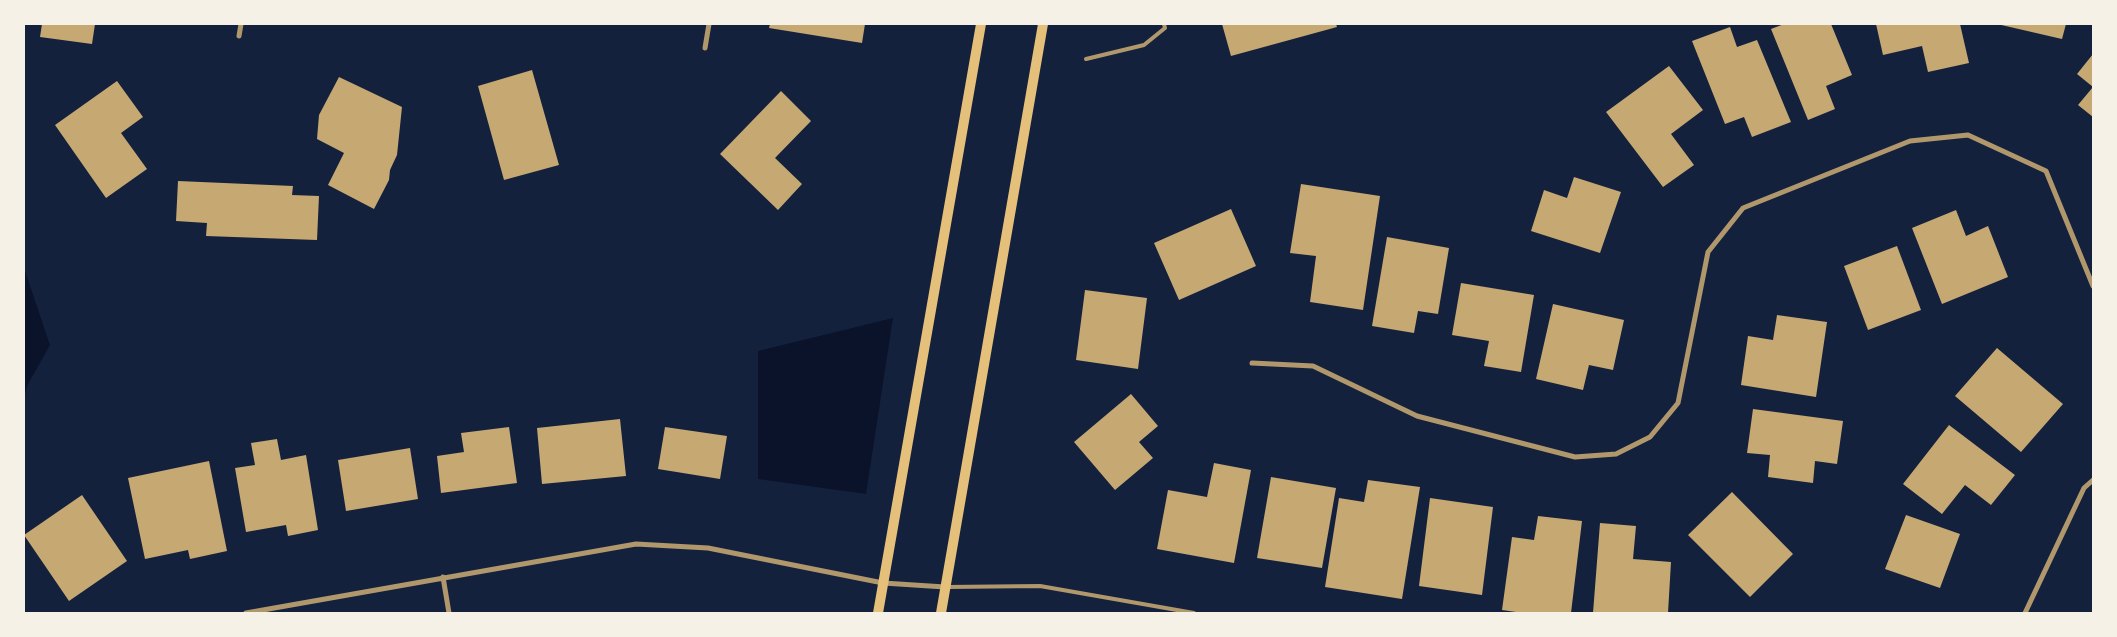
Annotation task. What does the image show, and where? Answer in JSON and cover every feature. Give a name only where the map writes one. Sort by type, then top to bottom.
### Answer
[{"type":"main road","points":[[878,613],[981,24]]},
{"type":"main road","points":[[941,613],[1043,24]]},
{"type":"street","points":[[239,36],[241,24]]},
{"type":"street","points":[[705,48],[709,24]]},
{"type":"street","points":[[1252,363],[1313,366],[1417,416],[1575,457],[1616,454],[1650,437],[1678,403],[1708,252],[1743,208],[1910,141],[1968,135],[2046,171],[2093,286]]},
{"type":"street","points":[[2025,613],[2084,488],[2093,480]]},
{"type":"street","points":[[246,613],[636,544],[708,548],[883,583],[946,587]]},
{"type":"street","points":[[443,577],[449,613]]},
{"type":"lane","points":[[1086,59],[1144,45],[1165,28],[1164,24]]},
{"type":"lane","points":[[946,587],[1040,586],[1194,613]]},
{"type":"water","points":[[24,268],[50,345],[27,386],[24,400]]},
{"type":"water","points":[[893,318],[866,494],[758,479],[758,351]]},
{"type":"building","points":[[42,24],[95,24],[92,44],[40,37]]},
{"type":"building","points":[[770,24],[865,24],[862,43],[769,28]]},
{"type":"building","points":[[1222,24],[1336,24],[1337,27],[1231,56]]},
{"type":"building","points":[[1784,24],[1831,24],[1852,75],[1826,86],[1835,109],[1808,120],[1771,29]]},
{"type":"building","points":[[1876,24],[1960,24],[1969,63],[1928,72],[1922,46],[1883,55]]},
{"type":"building","points":[[1997,24],[2066,24],[2062,39]]},
{"type":"building","points":[[1730,27],[1737,47],[1757,40],[1791,122],[1752,137],[1744,117],[1725,124],[1692,41]]},
{"type":"building","points":[[2093,54],[2093,87],[2077,74]]},
{"type":"building","points":[[1669,66],[1703,110],[1671,134],[1694,165],[1663,187],[1606,112]]},
{"type":"building","points":[[532,70],[559,165],[504,180],[478,86]]},
{"type":"building","points":[[339,77],[402,107],[397,155],[390,170],[389,180],[374,209],[328,185],[344,153],[317,139],[319,115]]},
{"type":"building","points":[[117,81],[143,117],[121,133],[147,169],[106,198],[55,125]]},
{"type":"building","points":[[2093,87],[2093,117],[2078,105]]},
{"type":"building","points":[[781,91],[811,121],[775,158],[802,184],[778,210],[720,154]]},
{"type":"building","points":[[1574,177],[1621,192],[1600,253],[1531,231],[1544,190],[1567,198]]},
{"type":"building","points":[[178,181],[293,186],[292,195],[319,196],[317,240],[206,236],[207,223],[176,221]]},
{"type":"building","points":[[1301,184],[1380,196],[1363,310],[1310,302],[1316,256],[1290,253]]},
{"type":"building","points":[[1231,209],[1256,266],[1179,300],[1154,243]]},
{"type":"building","points":[[1956,210],[1966,236],[1988,226],[2008,277],[1942,304],[1912,228]]},
{"type":"building","points":[[1387,237],[1449,248],[1438,314],[1418,311],[1414,333],[1372,326]]},
{"type":"building","points":[[1897,246],[1921,310],[1868,330],[1844,266]]},
{"type":"building","points":[[1461,283],[1534,295],[1521,372],[1484,366],[1489,341],[1452,335]]},
{"type":"building","points":[[1085,290],[1147,298],[1138,369],[1076,360]]},
{"type":"building","points":[[1553,304],[1624,320],[1613,370],[1589,365],[1583,390],[1536,379]]},
{"type":"building","points":[[1777,315],[1827,322],[1816,397],[1741,385],[1748,336],[1773,340]]},
{"type":"building","points":[[1997,348],[2063,404],[2021,452],[1955,396]]},
{"type":"building","points":[[1131,394],[1158,426],[1139,442],[1153,458],[1115,490],[1074,442]]},
{"type":"building","points":[[1753,409],[1843,421],[1837,464],[1815,461],[1813,483],[1768,477],[1770,455],[1747,453]]},
{"type":"building","points":[[620,419],[626,476],[542,484],[537,428]]},
{"type":"building","points":[[1949,425],[2015,475],[1991,505],[1965,485],[1942,514],[1903,484]]},
{"type":"building","points":[[509,427],[517,483],[441,493],[437,456],[464,452],[461,433]]},
{"type":"building","points":[[665,427],[727,436],[720,479],[658,469]]},
{"type":"building","points":[[277,439],[281,460],[306,455],[318,530],[288,536],[286,525],[246,532],[235,468],[255,465],[251,443]]},
{"type":"building","points":[[410,448],[418,499],[346,511],[338,460]]},
{"type":"building","points":[[209,461],[227,551],[190,559],[188,550],[145,559],[128,478]]},
{"type":"building","points":[[1214,463],[1251,470],[1234,563],[1157,549],[1168,490],[1207,497]]},
{"type":"building","points":[[1271,477],[1336,488],[1322,568],[1257,558]]},
{"type":"building","points":[[1368,480],[1420,487],[1402,599],[1325,587],[1339,498],[1364,502]]},
{"type":"building","points":[[1732,492],[1793,554],[1750,597],[1688,535]]},
{"type":"building","points":[[82,495],[127,561],[69,601],[24,535]]},
{"type":"building","points":[[1430,498],[1493,507],[1482,595],[1419,586]]},
{"type":"building","points":[[1906,515],[1960,534],[1940,588],[1885,569]]},
{"type":"building","points":[[1538,516],[1582,521],[1571,613],[1523,613],[1502,610],[1512,537],[1534,540]]},
{"type":"building","points":[[1600,523],[1636,526],[1633,559],[1671,562],[1668,613],[1593,613]]}]
